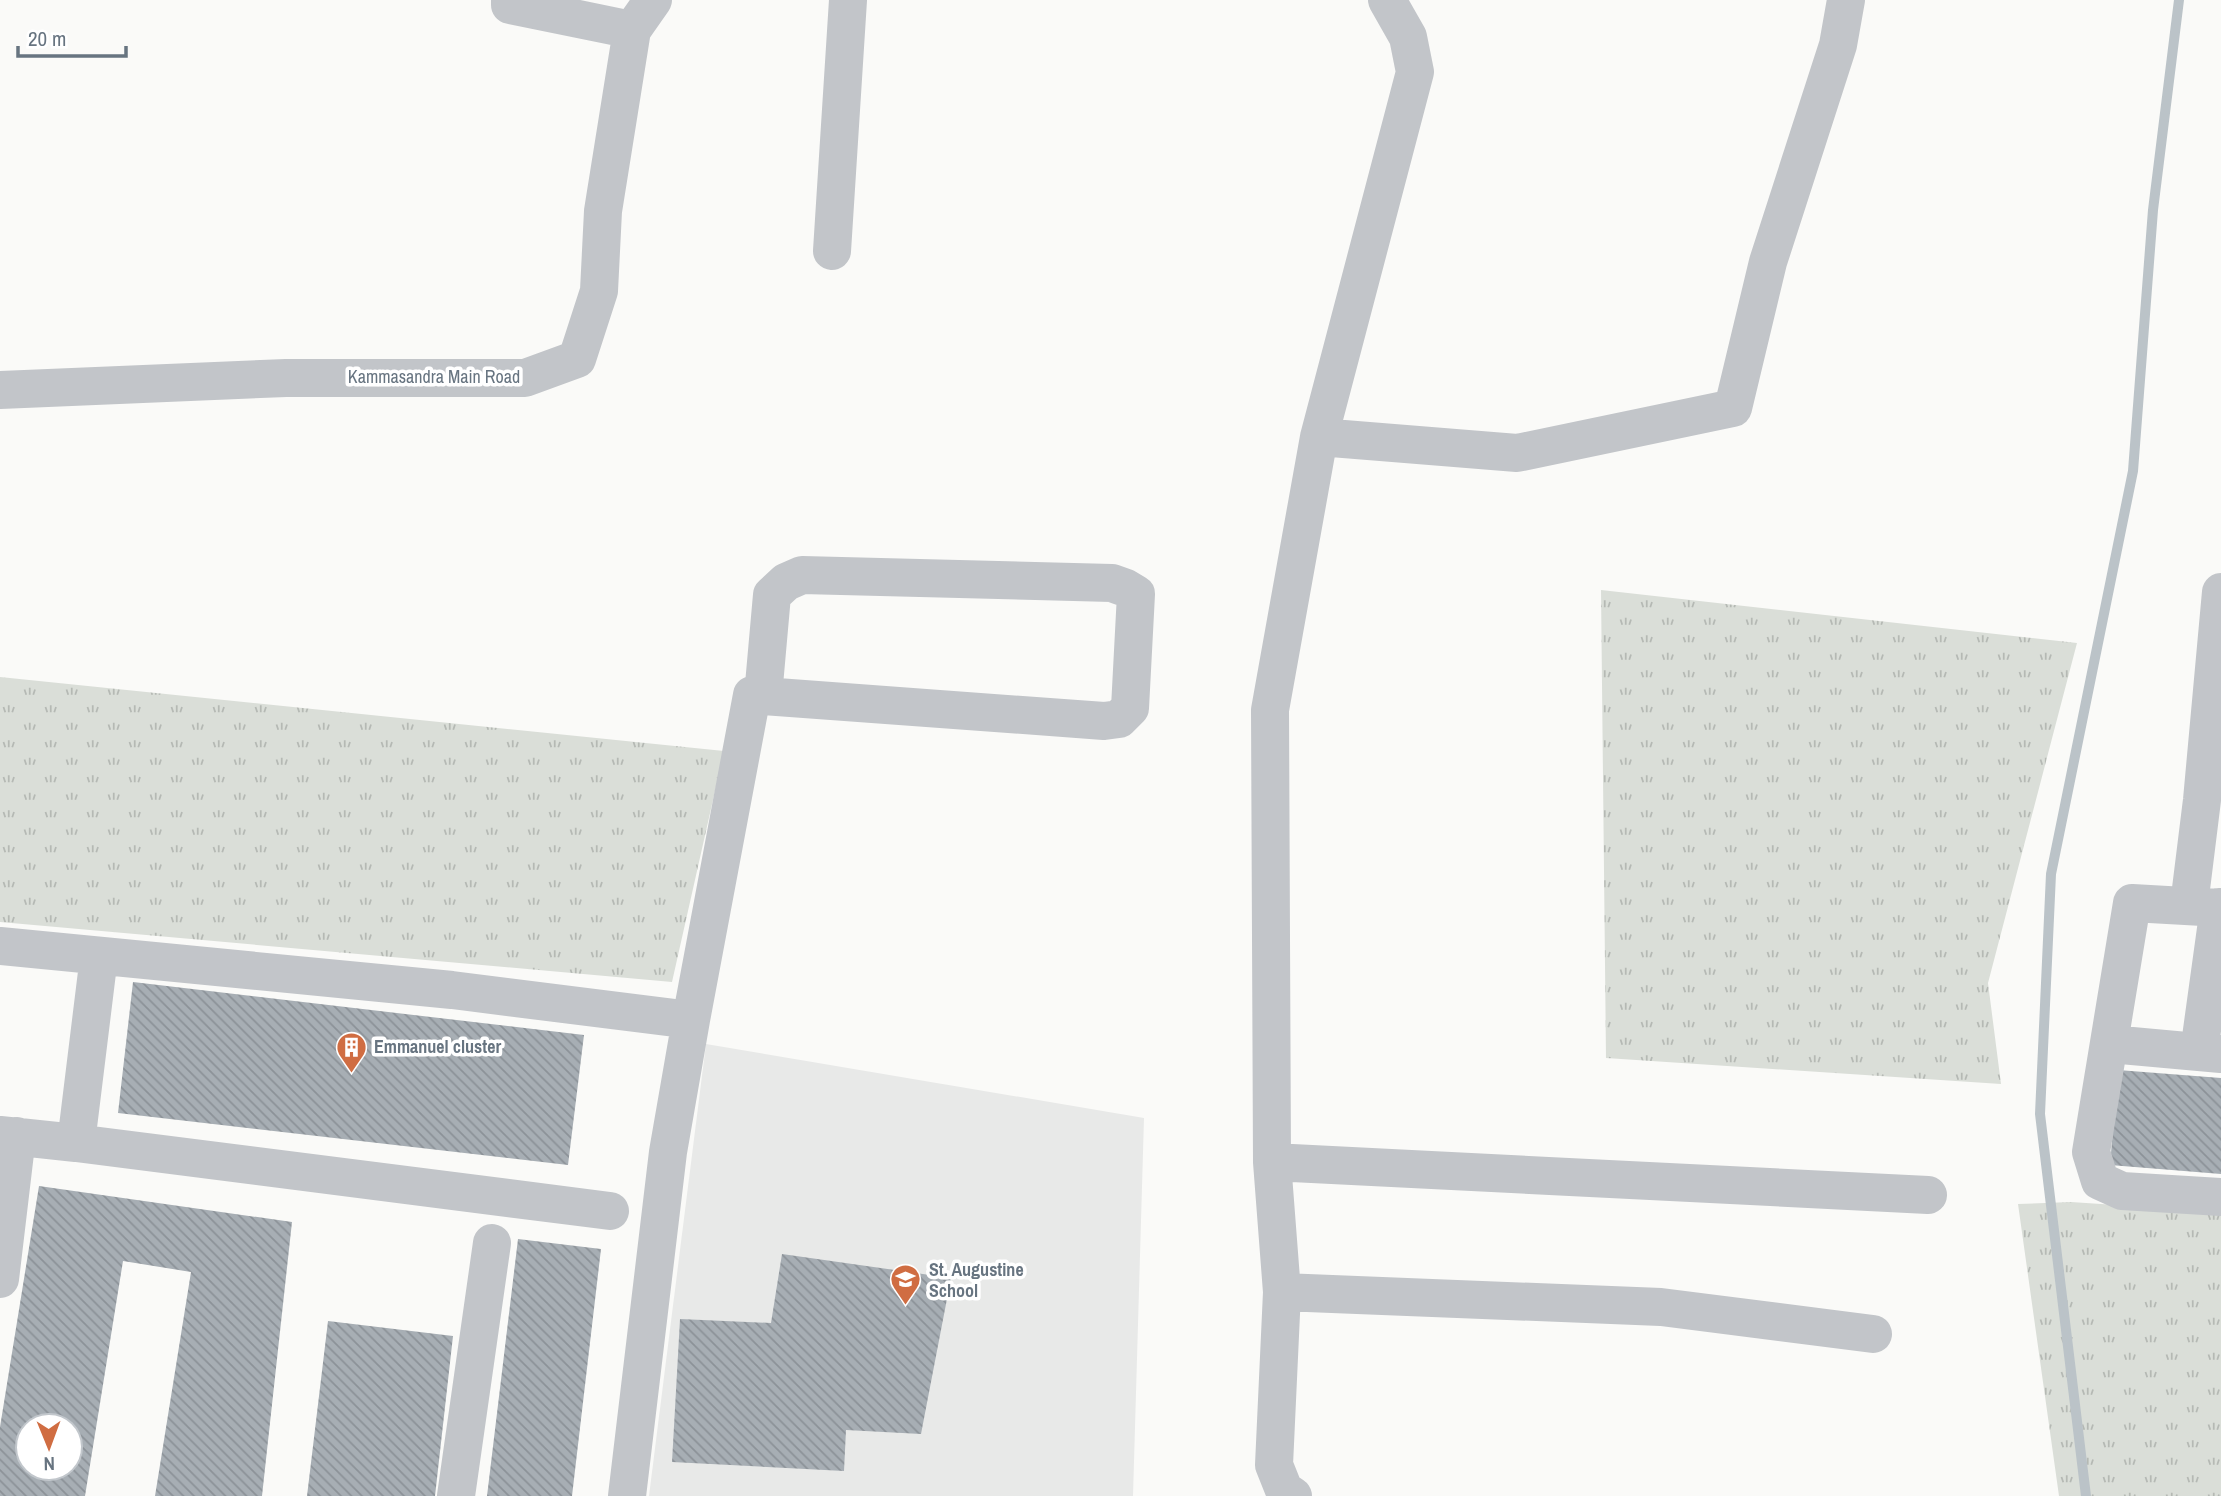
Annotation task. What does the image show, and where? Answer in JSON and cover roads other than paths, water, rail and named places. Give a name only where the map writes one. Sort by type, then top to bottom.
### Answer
[{"type":"street","points":[[510,0],[510,5],[643,15]]},
{"type":"street","points":[[832,251],[848,0]]},
{"type":"street","points":[[1293,1496],[1284,1490],[1274,1465],[1282,1292],[1272,1162],[1270,710],[1319,437],[1415,72],[1408,37],[1387,0]]},
{"type":"street","points":[[1319,437],[1517,453],[1733,408],[1768,262],[1838,45],[1846,0]]},
{"type":"street","name":"Kammasandra Main Road","points":[[0,390],[286,378],[525,378],[577,359],[599,291],[603,211],[643,15]]},
{"type":"street","points":[[627,1496],[668,1152],[752,695],[763,696],[1104,721],[1119,719],[1130,708],[1136,594],[1112,583],[802,575],[786,582],[772,595],[763,696]]},
{"type":"street","points":[[2110,1044],[2210,1053],[2211,801],[2221,592]]},
{"type":"street","points":[[2210,907],[2132,903],[2091,1152],[2100,1181],[2122,1192],[2221,1197]]},
{"type":"street","points":[[0,946],[452,990],[691,1020]]},
{"type":"street","points":[[76,1143],[99,956]]},
{"type":"street","points":[[0,1279],[9,1135],[610,1211]]},
{"type":"street","points":[[1272,1162],[1928,1195]]},
{"type":"street","points":[[456,1496],[492,1243]]},
{"type":"street","points":[[1282,1292],[1661,1307],[1873,1334]]},
{"type":"waterway","points":[[2086,1496],[2040,1114],[2051,874],[2133,471],[2153,210],[2179,0]]},
{"type":"place","name":"Emmanuel cluster","points":[[351,1074]]},
{"type":"place","name":"St. Augustine School","points":[[906,1307]]}]
